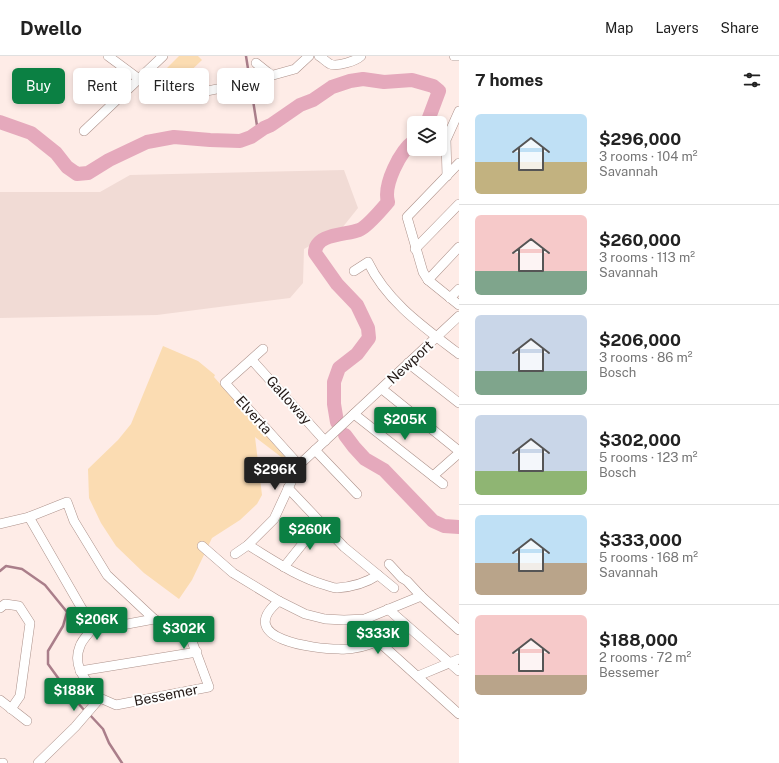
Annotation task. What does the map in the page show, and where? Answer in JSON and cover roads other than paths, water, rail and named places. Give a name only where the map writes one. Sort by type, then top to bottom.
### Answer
[{"type":"street","points":[[84,131],[139,79],[108,56]]},
{"type":"street","points":[[150,68],[163,56]]},
{"type":"street","points":[[274,75],[295,69],[309,56]]},
{"type":"street","points":[[319,56],[330,64],[336,65],[356,60],[362,56]]},
{"type":"street","points":[[454,56],[459,56]]},
{"type":"street","points":[[256,63],[262,68]]},
{"type":"street","points":[[447,176],[446,140],[459,110]]},
{"type":"street","points":[[459,163],[407,218],[423,272],[428,280],[459,305]]},
{"type":"street","points":[[415,249],[459,204]]},
{"type":"street","points":[[428,280],[459,248]]},
{"type":"street","points":[[354,271],[368,262],[371,269],[403,308],[459,354]]},
{"type":"street","points":[[450,298],[459,289]]},
{"type":"street","name":"Newport","points":[[299,465],[459,316]]},
{"type":"street","points":[[252,360],[263,349]]},
{"type":"street","name":"Elverta","points":[[252,360],[225,383],[299,465]]},
{"type":"street","name":"Galloway","points":[[252,360],[325,441]]},
{"type":"street","points":[[408,363],[459,403]]},
{"type":"street","points":[[382,389],[459,452],[432,476]]},
{"type":"street","points":[[354,414],[443,484]]},
{"type":"street","points":[[315,450],[357,494]]},
{"type":"street","points":[[235,554],[248,546],[274,519],[299,465]]},
{"type":"street","points":[[288,488],[344,547],[394,588]]},
{"type":"street","points":[[0,524],[29,517],[67,502],[74,521],[107,576],[154,619],[190,636],[197,652],[80,671]]},
{"type":"street","points":[[29,517],[93,628]]},
{"type":"street","points":[[284,567],[320,522]]},
{"type":"street","points":[[202,546],[233,573],[279,601],[305,614],[325,619],[366,619],[421,596]]},
{"type":"street","points":[[248,546],[284,567],[318,583],[336,588],[361,584],[378,575]]},
{"type":"street","points":[[389,564],[421,596],[459,630]]},
{"type":"street","points":[[279,601],[273,605],[267,614],[265,623],[267,630],[271,634],[284,640],[312,647],[341,649],[367,646],[378,642]]},
{"type":"street","points":[[0,608],[5,604],[19,606],[30,623],[20,696],[11,708]]},
{"type":"street","points":[[388,609],[459,671]]},
{"type":"street","points":[[39,763],[75,727],[100,698],[80,671],[77,661],[80,644],[93,628],[122,625],[154,619]]},
{"type":"street","points":[[366,619],[368,631],[378,642],[459,714]]},
{"type":"street","name":"Bessemer","points":[[100,698],[116,704],[209,687],[197,652]]},
{"type":"street","points":[[418,676],[459,659]]},
{"type":"street","points":[[0,700],[27,721]]},
{"type":"waterway","points":[[246,56],[258,132]]},
{"type":"waterway","points":[[0,122],[31,133],[56,153],[67,167],[77,174],[88,173],[109,160],[147,142],[174,137],[240,141],[251,137],[300,105],[313,100],[332,87],[350,81],[363,79],[384,82],[412,80],[433,86],[439,91],[430,116]]},
{"type":"waterway","points":[[337,422],[334,404],[334,382],[339,368],[357,354],[369,338],[368,328],[357,305],[337,284],[315,253],[316,246],[326,238],[359,230],[378,213],[388,202],[387,195],[390,178],[398,160],[407,148]]},
{"type":"waterway","points":[[345,435],[365,459],[384,470],[433,521],[444,526],[459,527]]},
{"type":"waterway","points":[[0,571],[6,566],[22,569],[45,585],[67,612],[63,626],[48,651],[48,664],[69,693],[85,711]]},
{"type":"waterway","points":[[89,714],[103,729],[109,743],[122,763]]}]
